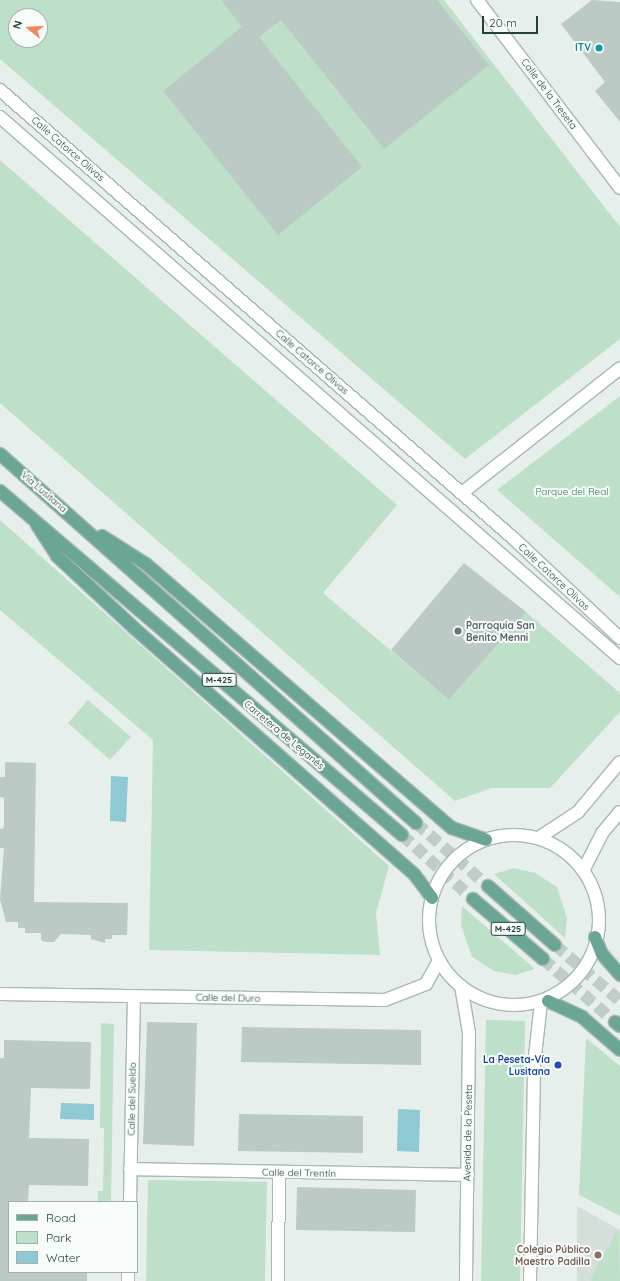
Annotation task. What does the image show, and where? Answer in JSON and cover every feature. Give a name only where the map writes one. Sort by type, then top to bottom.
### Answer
[{"type":"main road","name":"Vía Lusitana","points":[[0,454],[88,530]]},
{"type":"main road","name":"M-425","points":[[0,491],[36,525]]},
{"type":"main road","points":[[36,525],[58,556],[101,597],[414,874],[432,898]]},
{"type":"main road","name":"Carretera de Leganés","points":[[36,525],[402,835]]},
{"type":"main road","name":"M-425","points":[[88,530],[416,823]]},
{"type":"main road","points":[[88,530],[107,538],[146,564],[452,828],[486,840]]},
{"type":"main road","name":"M-425","points":[[488,886],[555,945]]},
{"type":"main road","name":"M-425","points":[[473,899],[543,959]]},
{"type":"main road","points":[[596,937],[602,954],[620,975]]},
{"type":"main road","points":[[545,1002],[582,1017],[620,1050]]},
{"type":"street","name":"Calle de la Treseta","points":[[478,0],[620,188]]},
{"type":"street","name":"Calle Catorce Olivas","points":[[0,90],[462,493],[620,638]]},
{"type":"street","name":"Calle Catorce Olivas","points":[[0,117],[620,658]]},
{"type":"street","points":[[462,493],[620,368]]},
{"type":"street","points":[[540,837],[578,812],[620,762]]},
{"type":"street","points":[[585,867],[603,832],[620,812]]},
{"type":"street","points":[[518,835],[540,837],[564,848],[585,867],[596,904],[596,937],[576,975],[545,1002],[511,1006],[491,1003],[461,986],[439,961],[428,930],[432,898],[440,879],[452,864],[486,840],[518,835]]},
{"type":"street","name":"Calle del Duro","points":[[0,994],[385,1000],[426,984],[439,961]]},
{"type":"street","name":"Avenida de la Peseta","points":[[461,986],[470,1033],[466,1281]]},
{"type":"street","name":"Calle del Sueldo","points":[[130,1201],[134,997]]},
{"type":"street","points":[[530,1281],[535,1044],[545,1002]]},
{"type":"street","name":"Calle del Trentín","points":[[130,1169],[468,1175]]},
{"type":"street","points":[[278,1281],[279,1172]]},
{"type":"shaded area","name":"Colegio Público Maestro Padilla","points":[[577,1206],[620,1230],[620,1281],[577,1281]]},
{"type":"green space","points":[[0,0],[444,0],[620,227],[620,339],[465,459],[0,59]]},
{"type":"green space","points":[[0,160],[397,505],[323,593],[449,700],[526,612],[620,693],[620,712],[550,788],[492,788],[455,801],[0,403]]},
{"type":"green space","name":"Parque del Real","points":[[620,396],[620,597],[497,490]]},
{"type":"green space","points":[[0,520],[389,866],[376,913],[380,955],[149,950],[153,740],[0,610]]},
{"type":"green space","points":[[88,700],[131,737],[110,760],[68,723]]},
{"type":"green space","points":[[514,868],[535,873],[557,887],[567,918],[565,938],[494,874]]},
{"type":"green space","points":[[462,906],[535,969],[515,975],[494,971],[472,957],[461,925]]},
{"type":"green space","points":[[486,1020],[525,1021],[520,1281],[481,1281]]},
{"type":"green space","points":[[101,1023],[114,1024],[111,1201],[98,1201],[98,1191],[103,1191],[104,1128],[100,1128]]},
{"type":"green space","points":[[586,1038],[620,1066],[620,1216],[579,1195]]},
{"type":"green space","points":[[148,1180],[267,1182],[265,1281],[146,1281]]},
{"type":"green space","points":[[618,1229],[620,1281],[590,1280]]},
{"type":"water","points":[[111,776],[128,777],[126,822],[110,821]]},
{"type":"water","points":[[61,1103],[94,1104],[94,1120],[60,1119]]},
{"type":"water","points":[[398,1109],[420,1110],[419,1152],[397,1151]]},
{"type":"building","points":[[221,0],[437,0],[489,65],[384,149],[281,20],[259,37],[362,167],[278,235],[163,91],[242,27]]},
{"type":"building","name":"ITV","points":[[592,0],[620,2],[620,122],[595,91],[605,82],[561,24]]},
{"type":"building","name":"Parroquia San Benito Menni","points":[[464,563],[526,612],[449,700],[391,650]]},
{"type":"building","points":[[5,762],[36,763],[34,902],[128,903],[127,935],[112,935],[112,939],[105,939],[105,943],[91,939],[91,935],[61,934],[54,942],[45,942],[41,940],[41,933],[25,933],[25,928],[18,928],[18,922],[6,922],[0,899],[4,848],[0,848],[0,829],[4,828],[4,798],[0,797],[0,777],[5,777]]},
{"type":"building","points":[[147,1022],[197,1023],[194,1146],[143,1144]]},
{"type":"building","points":[[242,1027],[421,1030],[421,1065],[241,1062]]},
{"type":"building","points":[[4,1040],[91,1042],[90,1089],[31,1088],[29,1138],[89,1139],[88,1186],[29,1185],[28,1201],[8,1201],[8,1273],[87,1273],[87,1281],[0,1281],[0,1058],[4,1058]]},
{"type":"building","points":[[239,1114],[363,1116],[363,1153],[238,1151]]},
{"type":"building","points":[[297,1187],[416,1190],[415,1232],[296,1230]]},
{"type":"tunnel","points":[[416,823],[488,886]]},
{"type":"tunnel","points":[[402,835],[473,899]]},
{"type":"tunnel","points":[[555,945],[620,1001]]},
{"type":"tunnel","points":[[543,959],[615,1022]]},
{"type":"place","name":"ITV","points":[[599,48]]},
{"type":"place","name":"Parroquia San Benito Menni","points":[[458,631]]},
{"type":"place","name":"La Peseta-Vía Lusitana","points":[[558,1065]]},
{"type":"place","name":"Colegio Público Maestro Padilla","points":[[598,1255]]}]
